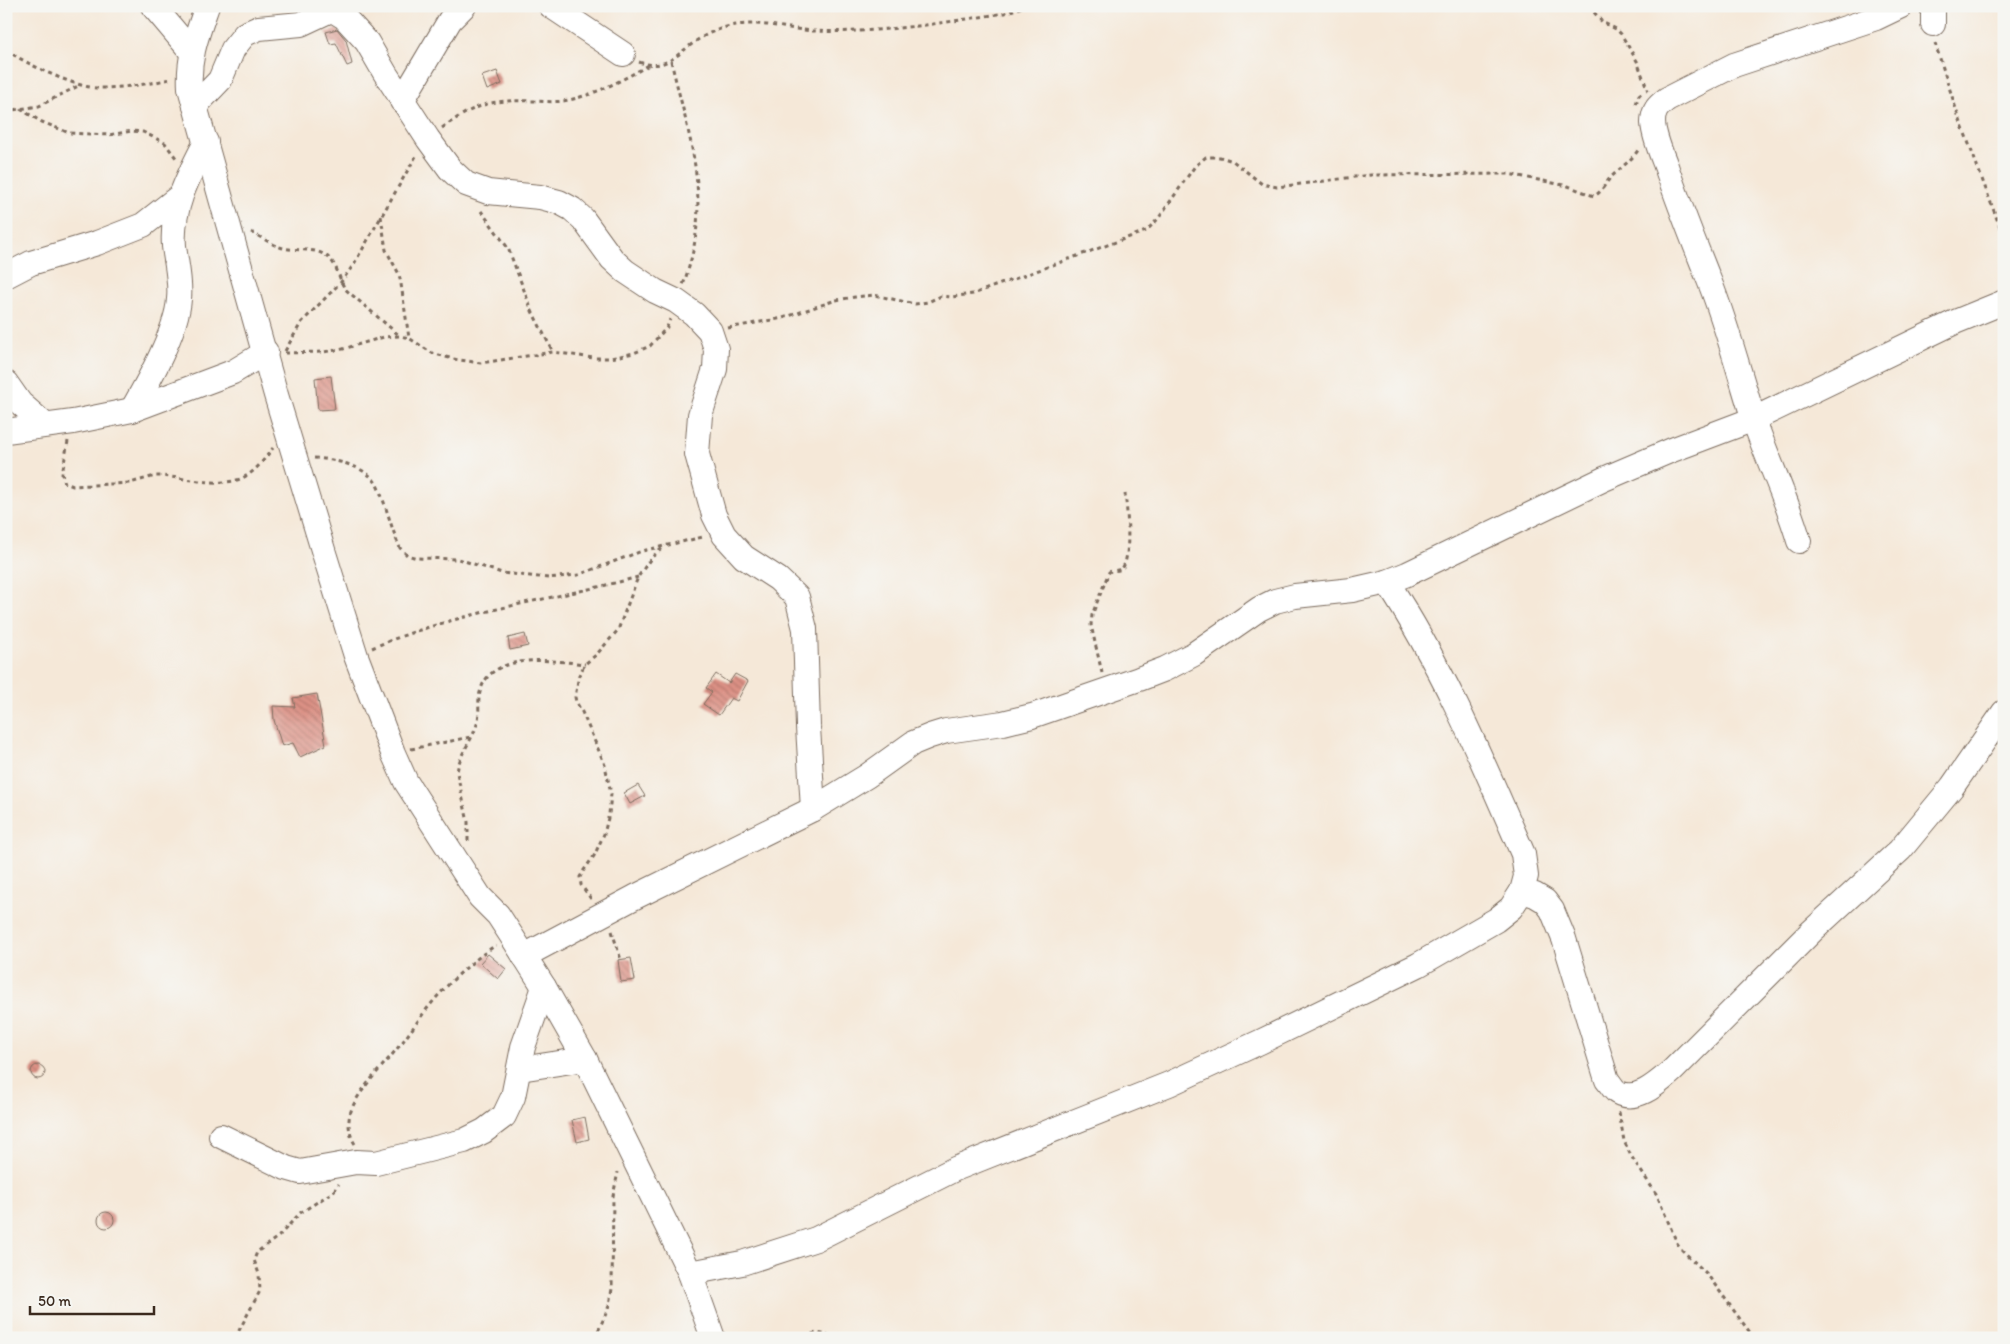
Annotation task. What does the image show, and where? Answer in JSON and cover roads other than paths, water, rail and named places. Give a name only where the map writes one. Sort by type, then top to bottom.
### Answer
[{"type":"street","points":[[153,6],[190,61]]},
{"type":"street","points":[[207,6],[190,61],[190,88],[228,220],[278,355],[288,431],[356,656],[406,782],[480,897],[498,915],[511,934],[585,1059],[690,1273],[713,1338]]},
{"type":"street","points":[[402,101],[450,20],[464,6]]},
{"type":"street","points":[[551,6],[623,54]]},
{"type":"street","points":[[1799,541],[1788,504],[1754,419],[1713,290],[1688,230],[1653,125],[1645,112],[1734,65],[1876,18],[1901,6]]},
{"type":"street","points":[[195,106],[220,80],[232,49],[245,34],[259,28],[301,24],[329,8],[344,17],[367,42],[402,101],[428,139],[450,169],[466,184],[488,192],[540,197],[572,208],[583,219],[612,259],[625,271],[655,291],[676,301],[694,314],[710,331],[716,349],[716,369],[700,415],[697,454],[714,515],[724,535],[744,557],[778,579],[797,597],[805,629],[807,719],[813,809]]},
{"type":"street","points":[[132,410],[150,380],[174,323],[179,299],[174,222],[185,185],[206,142]]},
{"type":"street","points":[[6,276],[31,263],[97,243],[143,225],[185,185]]},
{"type":"street","points":[[524,956],[602,913],[813,809],[868,776],[913,744],[930,736],[946,731],[1003,723],[1032,716],[1165,669],[1201,650],[1259,609],[1275,601],[1295,596],[1352,590],[1387,582],[1433,562],[1604,479],[1672,450],[1754,419],[1955,322],[2004,302]]},
{"type":"street","points":[[6,431],[44,424],[73,422],[132,410],[278,355]]},
{"type":"street","points":[[6,383],[20,403],[44,424]]},
{"type":"street","points":[[690,1273],[742,1263],[816,1239],[955,1169],[1169,1084],[1418,965],[1461,942],[1511,908],[1522,892],[1526,876],[1523,854],[1436,664],[1414,624],[1387,582]]},
{"type":"street","points":[[1522,892],[1535,895],[1545,901],[1552,910],[1564,939],[1607,1080],[1616,1092],[1628,1095],[1637,1094],[1650,1088],[1674,1070],[1812,931],[1900,850],[1952,786],[2004,712]]},
{"type":"street","points":[[220,1136],[286,1168],[300,1172],[366,1162],[464,1141],[504,1116],[513,1097],[523,1047],[544,987]]},
{"type":"street","points":[[520,1068],[585,1059]]}]
